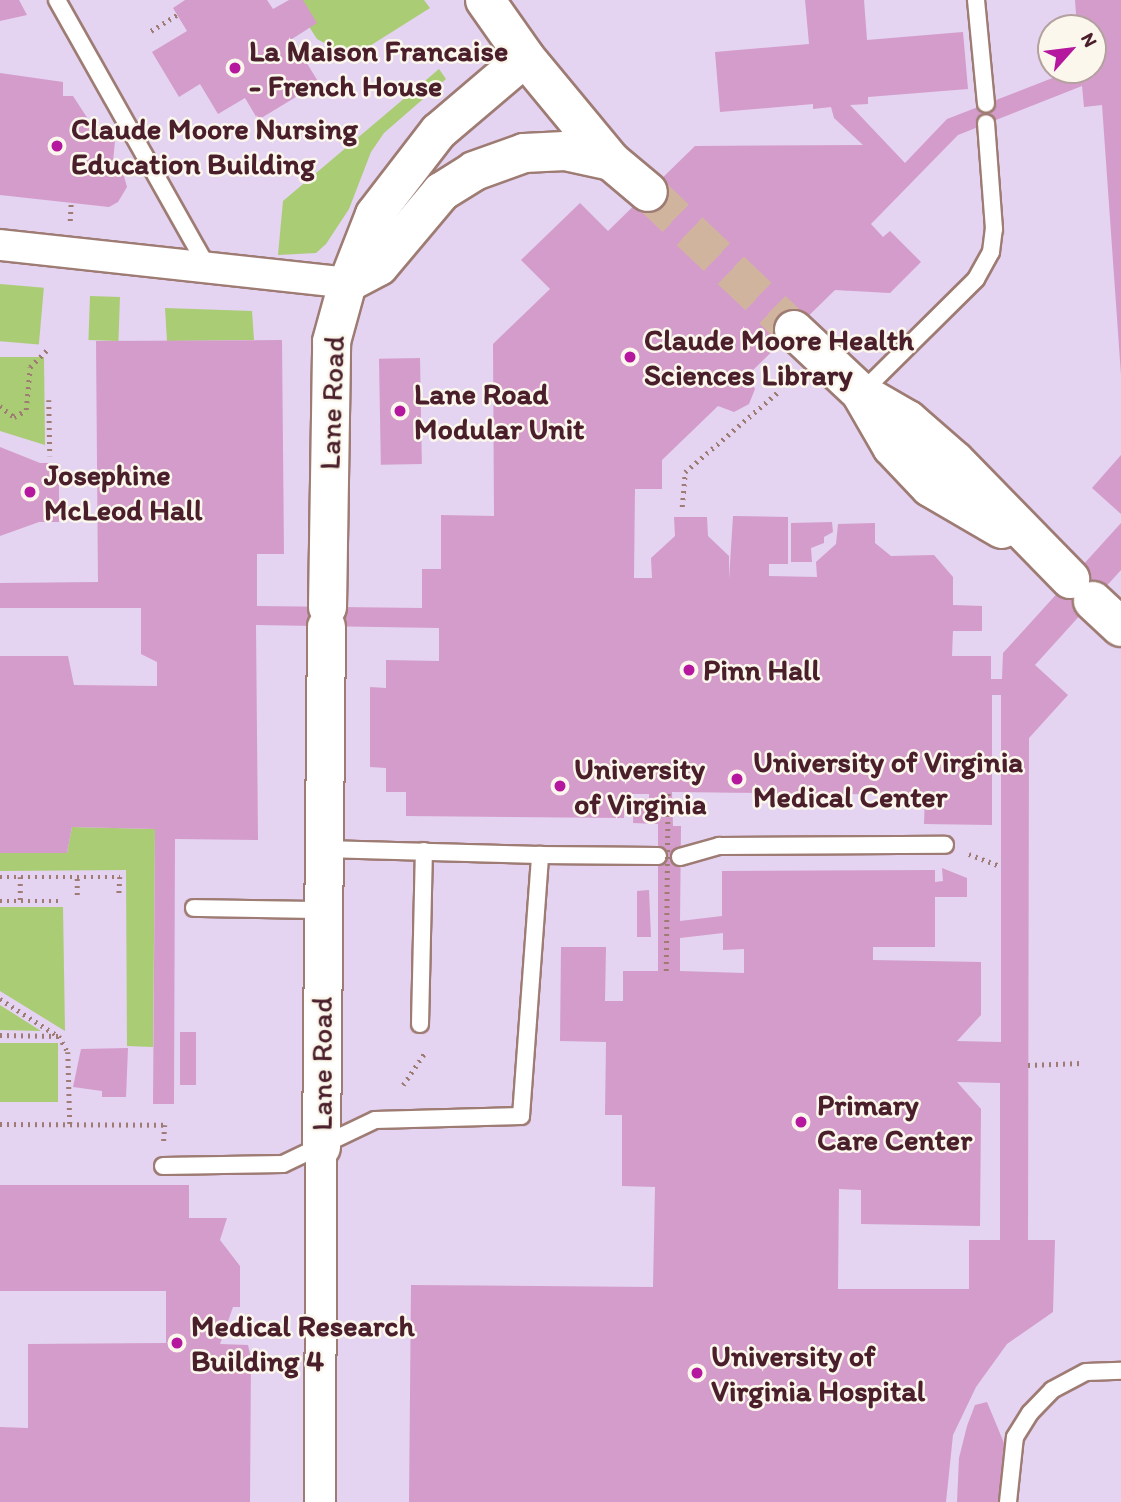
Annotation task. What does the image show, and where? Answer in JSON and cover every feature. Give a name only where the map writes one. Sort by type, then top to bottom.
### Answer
[{"type":"main road","points":[[485,0],[525,57],[611,161],[648,192]]},
{"type":"main road","points":[[346,283],[379,266],[441,192],[474,171],[524,153],[565,151],[611,161]]},
{"type":"main road","points":[[794,330],[861,393],[908,420],[956,461],[1033,546],[1121,627]]},
{"type":"street","name":"Lane Road","points":[[320,1502],[322,910],[331,341],[346,283],[374,214],[438,131],[525,57]]},
{"type":"street","points":[[0,245],[346,283]]},
{"type":"lane","points":[[57,0],[208,268]]},
{"type":"lane","points":[[976,0],[986,104]]},
{"type":"lane","points":[[861,393],[976,279],[991,252],[995,229],[986,123]]},
{"type":"lane","points":[[680,857],[719,846],[945,845]]},
{"type":"lane","points":[[323,849],[658,856]]},
{"type":"lane","points":[[420,1024],[424,851]]},
{"type":"lane","points":[[163,1166],[283,1164],[375,1120],[522,1116],[540,855]]},
{"type":"lane","points":[[194,908],[322,910]]},
{"type":"lane","points":[[1009,1502],[1015,1437],[1030,1413],[1052,1390],[1086,1372],[1121,1371]]},
{"type":"path","points":[[151,31],[177,14]]},
{"type":"path","points":[[70,226],[71,203]]},
{"type":"path","points":[[0,406],[14,417],[26,410],[30,367],[48,349]]},
{"type":"path","points":[[682,508],[685,472],[778,393]]},
{"type":"path","points":[[49,400],[50,456]]},
{"type":"path","points":[[666,971],[668,792]]},
{"type":"path","points":[[945,845],[1000,866]]},
{"type":"path","points":[[0,877],[120,877],[119,895]]},
{"type":"path","points":[[20,877],[20,901]]},
{"type":"path","points":[[77,877],[77,895]]},
{"type":"path","points":[[0,901],[62,901]]},
{"type":"path","points":[[0,999],[59,1036],[68,1052],[69,1125]]},
{"type":"path","points":[[403,1085],[430,1044],[420,1024]]},
{"type":"path","points":[[0,1035],[59,1036]]},
{"type":"path","points":[[1028,1065],[1081,1063]]},
{"type":"path","points":[[0,1124],[165,1125],[163,1166]]},
{"type":"shaded area","name":"University of Virginia","points":[[0,0],[1121,0],[1121,1502],[0,1502]]},
{"type":"green space","points":[[292,0],[424,0],[430,8],[357,54],[343,53],[317,39]]},
{"type":"green space","points":[[439,69],[446,79],[384,133],[371,152],[349,209],[326,244],[316,253],[278,255],[283,201]]},
{"type":"green space","points":[[0,284],[44,288],[39,345],[0,341]]},
{"type":"green space","points":[[90,296],[120,297],[118,341],[88,340]]},
{"type":"green space","points":[[165,308],[252,311],[254,340],[167,341]]},
{"type":"green space","points":[[0,357],[44,357],[45,445],[0,431]]},
{"type":"green space","points":[[72,827],[155,829],[153,1047],[127,1046],[126,870],[0,871],[0,853],[67,853]]},
{"type":"green space","points":[[0,907],[63,907],[65,1031],[0,991]]},
{"type":"green space","points":[[0,1005],[41,1031],[0,1030]]},
{"type":"green space","points":[[0,1043],[58,1043],[58,1102],[0,1102]]},
{"type":"building","points":[[0,0],[19,0],[27,15],[0,21]]},
{"type":"building","name":"La Maison Francaise - French House","points":[[185,0],[267,0],[273,9],[289,0],[303,0],[317,23],[292,39],[319,83],[258,120],[245,98],[218,114],[200,84],[179,97],[152,52],[187,31],[173,8]]},
{"type":"building","points":[[805,0],[864,0],[867,40],[963,32],[968,89],[868,97],[868,104],[850,105],[905,163],[947,119],[1037,84],[1107,84],[1107,14],[1076,14],[1075,0],[1121,0],[1121,375],[1102,105],[1084,107],[1082,86],[958,135],[871,224],[883,237],[890,231],[921,262],[890,293],[835,290],[748,375],[755,389],[749,404],[734,412],[718,406],[662,460],[662,489],[635,489],[634,578],[652,578],[651,558],[675,536],[674,517],[707,517],[708,536],[729,556],[729,579],[733,516],[788,517],[788,564],[769,564],[769,576],[817,577],[816,562],[836,544],[838,524],[875,523],[875,543],[891,556],[934,555],[953,577],[953,605],[982,606],[982,631],[953,631],[952,656],[991,656],[991,679],[1002,679],[1003,653],[1121,523],[1121,570],[1035,665],[1068,695],[1029,738],[1028,1240],[1055,1240],[1053,1312],[1007,1344],[976,1387],[953,1435],[946,1502],[409,1502],[411,1285],[653,1287],[655,1187],[622,1186],[622,1115],[605,1115],[606,1042],[560,1041],[561,947],[606,947],[605,1001],[623,1001],[623,971],[658,971],[658,824],[633,823],[634,799],[649,799],[649,794],[624,794],[624,818],[406,816],[406,792],[386,792],[386,768],[370,767],[370,687],[386,688],[386,660],[439,661],[439,628],[256,625],[258,840],[175,839],[174,1104],[153,1104],[155,829],[72,827],[67,853],[0,853],[0,656],[68,656],[74,685],[157,686],[157,662],[141,654],[141,608],[0,608],[0,583],[98,582],[96,341],[282,340],[284,554],[257,554],[257,606],[422,608],[422,569],[441,569],[441,515],[494,516],[493,344],[550,289],[521,260],[580,203],[608,231],[695,146],[863,145],[834,118],[831,107],[813,109],[813,104],[720,112],[715,52],[809,44]],"holes":[[[992,695],[1001,695],[1001,1042],[957,1041],[981,1015],[981,962],[873,960],[873,947],[935,947],[935,897],[967,897],[967,878],[942,868],[943,881],[935,882],[935,870],[722,871],[722,916],[680,921],[681,826],[673,826],[672,792],[925,795],[924,824],[992,825]],[[723,933],[723,950],[744,949],[744,973],[680,971],[680,938]],[[957,1082],[1000,1083],[1000,1240],[969,1240],[969,1289],[838,1289],[839,1189],[861,1190],[861,1224],[980,1226],[981,1109]]]},
{"type":"building","name":"Claude Moore Nursing Education Building","points":[[0,73],[63,82],[63,96],[73,96],[88,119],[87,128],[116,130],[113,162],[122,169],[127,187],[118,202],[109,207],[0,195]]},
{"type":"building","name":"Lane Road Modular Unit","points":[[420,358],[422,464],[381,465],[379,359]]},
{"type":"building","name":"Josephine McLeod Hall","points":[[0,447],[40,463],[59,463],[59,522],[39,522],[0,536]]},
{"type":"building","points":[[1121,455],[1121,514],[1092,488]]},
{"type":"building","points":[[832,522],[833,532],[824,537],[824,543],[811,548],[812,562],[791,562],[791,523]]},
{"type":"building","points":[[649,890],[651,937],[637,937],[637,891]]},
{"type":"building","points":[[180,1032],[196,1032],[196,1085],[180,1085]]},
{"type":"building","points":[[128,1048],[126,1097],[102,1097],[102,1091],[73,1087],[81,1049]]},
{"type":"building","name":"Medical Research Building 4","points":[[0,1185],[189,1185],[189,1218],[227,1218],[220,1240],[240,1266],[240,1307],[233,1307],[220,1344],[248,1345],[251,1358],[250,1502],[0,1502],[0,1427],[28,1428],[28,1344],[166,1343],[166,1291],[0,1291]]},
{"type":"building","points":[[987,1402],[1004,1443],[1008,1502],[957,1502],[959,1458],[967,1426],[975,1405]]},
{"type":"tunnel","points":[[648,192],[794,330]]},
{"type":"place","name":"La Maison Francaise - French House","points":[[235,68]]},
{"type":"place","name":"Claude Moore Nursing Education Building","points":[[57,146]]},
{"type":"place","name":"Claude Moore Health Sciences Library","points":[[630,357]]},
{"type":"place","name":"Lane Road Modular Unit","points":[[400,411]]},
{"type":"place","name":"Josephine McLeod Hall","points":[[30,492]]},
{"type":"place","name":"Pinn Hall","points":[[689,670]]},
{"type":"place","name":"University of Virginia Medical Center","points":[[737,779]]},
{"type":"place","name":"University of Virginia","points":[[560,786]]},
{"type":"place","name":"Primary Care Center","points":[[801,1122]]},
{"type":"place","name":"Medical Research Building 4","points":[[177,1343]]},
{"type":"place","name":"University of Virginia Hospital","points":[[697,1373]]}]
